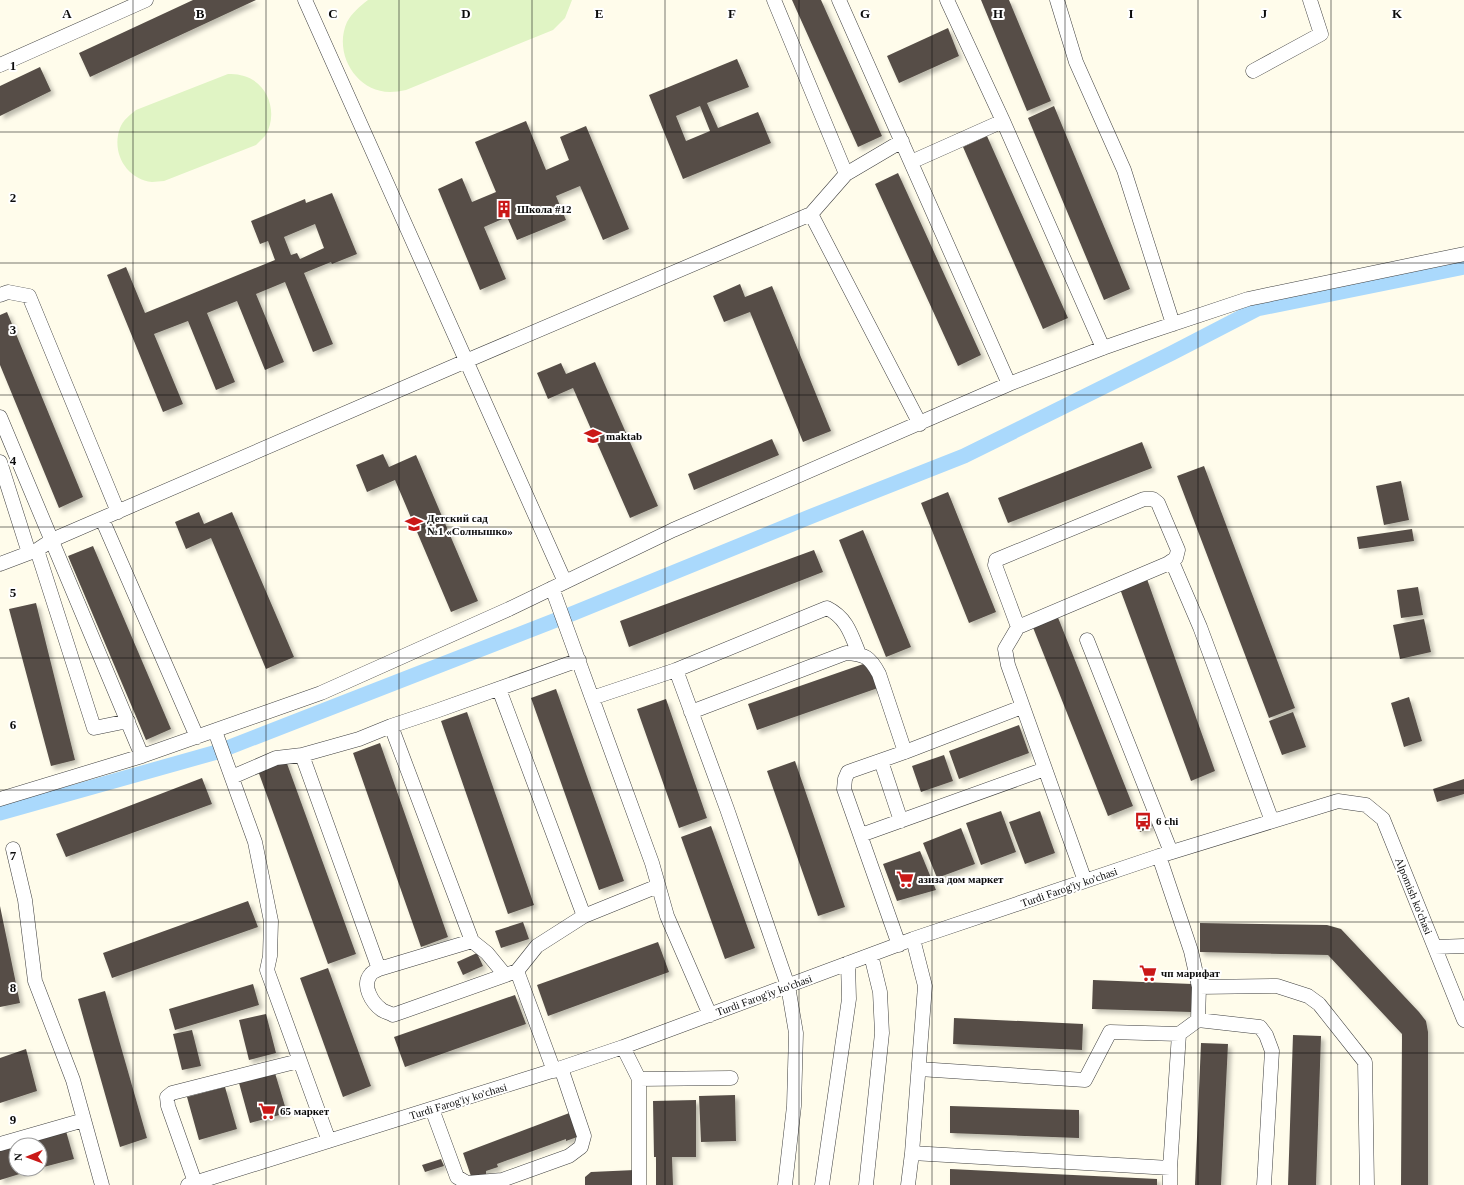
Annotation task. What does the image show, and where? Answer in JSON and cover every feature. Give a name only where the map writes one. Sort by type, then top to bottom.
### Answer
[{"type":"street","points":[[0,65],[35,48],[146,0]]},
{"type":"street","points":[[305,0],[565,582]]},
{"type":"street","points":[[774,0],[846,174]]},
{"type":"street","points":[[839,0],[1009,384]]},
{"type":"street","points":[[947,0],[1103,348]]},
{"type":"street","points":[[1057,0],[1076,62],[1124,170],[1173,324]]},
{"type":"street","points":[[1253,71],[1321,34],[1310,0]]},
{"type":"street","points":[[911,162],[1003,122]]},
{"type":"street","points":[[0,564],[33,551],[52,540],[102,518],[811,214],[846,174],[902,141]]},
{"type":"street","points":[[811,214],[920,424]]},
{"type":"street","points":[[0,799],[142,756],[196,737],[217,736],[321,693],[565,582],[673,530],[920,424],[1009,384],[1103,348],[1248,299],[1464,254]]},
{"type":"street","points":[[0,295],[8,292],[29,296],[118,512]]},
{"type":"street","points":[[0,417],[142,756]]},
{"type":"street","points":[[0,462],[33,551],[94,728],[128,722]]},
{"type":"street","points":[[1018,627],[995,565],[996,560],[1144,499],[1153,499],[1158,503],[1178,550],[1176,558],[1167,564],[1018,627],[1005,649],[1008,666],[1022,707],[1085,881]]},
{"type":"street","points":[[102,518],[196,737]]},
{"type":"street","points":[[1167,564],[1173,564],[1200,627],[1272,821]]},
{"type":"street","points":[[552,588],[652,863],[667,916],[710,1015]]},
{"type":"street","points":[[592,698],[676,670],[827,608],[836,613],[846,623],[859,654]]},
{"type":"street","points":[[1087,640],[1165,854],[1199,987],[1198,1020]]},
{"type":"street","points":[[232,777],[276,758],[302,755],[359,739],[391,726],[499,689],[576,652]]},
{"type":"street","points":[[692,712],[846,653],[859,654],[873,662],[879,674],[905,752]]},
{"type":"street","points":[[676,670],[788,986],[796,1033],[794,1106],[785,1185]]},
{"type":"street","points":[[499,689],[584,916]]},
{"type":"street","points":[[899,945],[844,789],[845,779],[848,772],[905,752],[1022,707]]},
{"type":"street","points":[[391,726],[472,941],[511,973],[557,1069],[584,1136],[581,1148],[569,1156],[502,1180],[467,1183],[457,1177],[432,1109]]},
{"type":"street","points":[[217,736],[255,842],[271,922],[270,956],[267,970],[329,1141]]},
{"type":"street","points":[[302,755],[379,969]]},
{"type":"street","points":[[881,760],[901,821]]},
{"type":"street","points":[[861,835],[1045,769]]},
{"type":"street","name":"Turdi Farog'iy ko'chasi","points":[[193,1184],[623,1047],[913,939],[1165,854],[1338,800]]},
{"type":"street","name":"Alpomish ko'chasi","points":[[1338,800],[1366,805],[1383,820],[1464,1020]]},
{"type":"street","points":[[13,849],[25,900],[35,981],[73,1080],[102,1185]]},
{"type":"street","points":[[472,941],[379,969],[371,974],[368,982],[368,992],[372,1000],[382,1010],[394,1015],[511,973],[537,946],[584,916],[658,886]]},
{"type":"street","points":[[908,1185],[912,1153],[925,986],[913,939]]},
{"type":"street","points":[[1435,948],[1464,946]]},
{"type":"street","points":[[866,1185],[882,1033],[880,992],[871,955]]},
{"type":"street","points":[[822,1185],[849,999],[848,963]]},
{"type":"street","points":[[1199,987],[1276,986],[1308,996],[1319,1004],[1365,1062],[1367,1185]]},
{"type":"street","points":[[919,1070],[1085,1080],[1110,1032],[1179,1034],[1198,1020],[1260,1027],[1269,1042],[1272,1051],[1264,1185]]},
{"type":"street","points":[[1170,1185],[1179,1034]]},
{"type":"street","points":[[623,1047],[639,1078],[639,1185]]},
{"type":"street","points":[[193,1184],[168,1106],[167,1097],[172,1093],[299,1061]]},
{"type":"street","points":[[639,1078],[731,1078]]},
{"type":"street","points":[[0,1144],[84,1120]]},
{"type":"street","points":[[912,1153],[1170,1168]]},
{"type":"green space","points":[[368,0],[572,0],[565,18],[553,30],[406,90],[390,92],[378,90],[367,85],[350,69],[345,58],[343,34],[347,22],[356,10]]},
{"type":"green space","points":[[228,74],[241,75],[253,80],[264,91],[268,98],[271,113],[269,129],[265,136],[256,145],[164,181],[152,182],[143,180],[128,170],[119,155],[118,146],[120,128],[127,118],[136,110]]},
{"type":"building","points":[[193,0],[256,0],[90,77],[79,53]]},
{"type":"building","points":[[792,0],[821,0],[882,136],[858,147]]},
{"type":"building","points":[[981,0],[1009,0],[1051,101],[1027,111]]},
{"type":"building","points":[[948,28],[959,56],[899,83],[887,56]]},
{"type":"building","points":[[737,59],[749,87],[707,103],[718,128],[758,112],[771,143],[683,179],[649,95]],"holes":[[[700,106],[710,131],[686,141],[676,116]]]},
{"type":"building","points":[[40,67],[51,91],[0,116],[0,86]]},
{"type":"building","points":[[1054,106],[1130,289],[1104,300],[1028,118]]},
{"type":"building","name":"Школа #12","points":[[526,121],[546,170],[569,160],[560,137],[586,126],[629,229],[603,240],[580,186],[556,196],[566,220],[517,240],[507,217],[484,227],[506,279],[480,290],[438,189],[462,178],[472,202],[496,192],[475,142]]},
{"type":"building","points":[[987,136],[1068,318],[1043,329],[963,147]]},
{"type":"building","points":[[898,173],[981,355],[958,366],[875,184]]},
{"type":"building","points":[[332,193],[357,254],[332,264],[331,262],[304,273],[333,344],[313,352],[285,282],[256,294],[284,362],[265,370],[237,301],[207,313],[235,382],[216,390],[188,321],[154,334],[183,404],[163,412],[107,275],[126,267],[145,313],[275,260],[268,241],[260,244],[251,221],[305,199],[306,203]],"holes":[[[315,224],[324,248],[300,259],[297,253],[291,255],[284,237]]]},
{"type":"building","points":[[740,284],[745,297],[772,286],[831,431],[803,442],[750,312],[724,322],[713,296]]},
{"type":"building","points":[[7,312],[83,497],[59,508],[0,365],[0,315]]},
{"type":"building","points":[[595,362],[658,506],[630,518],[573,388],[548,399],[537,373],[561,363],[566,374]]},
{"type":"building","points":[[772,439],[779,455],[694,490],[688,474]]},
{"type":"building","points":[[1142,442],[1152,468],[1008,523],[998,498]]},
{"type":"building","points":[[383,454],[389,467],[416,455],[478,601],[451,612],[395,480],[367,492],[356,465]]},
{"type":"building","points":[[1204,466],[1295,708],[1269,718],[1177,476]]},
{"type":"building","points":[[1401,481],[1409,520],[1384,525],[1376,486]]},
{"type":"building","points":[[948,492],[996,612],[969,623],[921,503]]},
{"type":"building","points":[[199,512],[204,524],[232,512],[294,657],[266,669],[211,538],[186,549],[175,522]]},
{"type":"building","points":[[1412,529],[1414,541],[1359,549],[1357,537]]},
{"type":"building","points":[[863,530],[911,647],[886,657],[839,540]]},
{"type":"building","points":[[93,546],[171,729],[146,740],[68,556]]},
{"type":"building","points":[[814,550],[823,572],[629,647],[620,621]]},
{"type":"building","points":[[1147,579],[1215,771],[1191,781],[1120,589]]},
{"type":"building","points":[[1418,587],[1423,615],[1401,618],[1397,590]]},
{"type":"building","points":[[36,603],[75,760],[51,766],[9,609]]},
{"type":"building","points":[[1057,615],[1133,806],[1108,816],[1032,625]]},
{"type":"building","points":[[1424,619],[1431,652],[1400,659],[1393,625]]},
{"type":"building","points":[[869,662],[878,688],[757,730],[748,704]]},
{"type":"building","points":[[556,689],[624,881],[599,890],[531,698]]},
{"type":"building","points":[[1409,697],[1422,741],[1404,747],[1391,703]]},
{"type":"building","points":[[666,699],[707,818],[679,828],[637,709]]},
{"type":"building","points":[[467,712],[534,905],[508,914],[441,721]]},
{"type":"building","points":[[1293,712],[1306,747],[1282,755],[1269,721]]},
{"type":"building","points":[[1019,725],[1029,753],[959,779],[949,751]]},
{"type":"building","points":[[380,743],[448,937],[421,947],[353,753]]},
{"type":"building","points":[[944,755],[953,781],[921,792],[912,766]]},
{"type":"building","points":[[285,758],[356,954],[328,964],[257,768]]},
{"type":"building","points":[[795,761],[845,907],[818,916],[767,771]]},
{"type":"building","points":[[202,778],[212,804],[66,857],[56,834]]},
{"type":"building","points":[[1464,779],[1464,794],[1437,802],[1433,789]]},
{"type":"building","points":[[1001,811],[1016,852],[981,865],[966,823]]},
{"type":"building","points":[[1040,811],[1055,853],[1025,864],[1009,822]]},
{"type":"building","points":[[1148,816],[1153,826],[1140,832],[1136,822]]},
{"type":"building","points":[[711,826],[755,948],[725,959],[681,837]]},
{"type":"building","points":[[961,828],[975,864],[937,878],[923,843]]},
{"type":"building","points":[[920,851],[936,890],[897,901],[883,864]]},
{"type":"building","points":[[248,901],[258,927],[112,978],[103,953]]},
{"type":"building","points":[[0,906],[20,1003],[0,1007]]},
{"type":"building","points":[[523,922],[529,939],[501,948],[495,931]]},
{"type":"building","points":[[1200,923],[1327,925],[1341,929],[1419,1012],[1426,1021],[1428,1032],[1428,1185],[1401,1185],[1402,1034],[1328,955],[1200,952]]},
{"type":"building","points":[[658,942],[669,972],[548,1016],[537,985]]},
{"type":"building","points":[[477,953],[483,966],[463,975],[457,962]]},
{"type":"building","points":[[328,968],[371,1086],[343,1097],[300,978]]},
{"type":"building","points":[[1093,980],[1192,984],[1191,1012],[1092,1009]]},
{"type":"building","points":[[253,984],[259,1005],[175,1030],[169,1009]]},
{"type":"building","points":[[105,991],[147,1138],[120,1147],[78,999]]},
{"type":"building","points":[[515,995],[526,1024],[405,1067],[394,1037]]},
{"type":"building","points":[[266,1014],[276,1053],[249,1060],[239,1020]]},
{"type":"building","points":[[954,1018],[1083,1024],[1082,1050],[953,1044]]},
{"type":"building","points":[[192,1030],[201,1066],[182,1070],[173,1034]]},
{"type":"building","points":[[1293,1035],[1321,1036],[1316,1185],[1288,1185]]},
{"type":"building","points":[[1201,1043],[1228,1044],[1221,1185],[1195,1185]]},
{"type":"building","points":[[26,1049],[37,1091],[0,1103],[0,1058]]},
{"type":"building","points":[[275,1073],[287,1113],[250,1123],[239,1083]]},
{"type":"building","points":[[225,1087],[237,1129],[199,1140],[187,1097]]},
{"type":"building","points":[[735,1095],[736,1141],[701,1142],[699,1096]]},
{"type":"building","points":[[696,1100],[696,1157],[672,1157],[673,1185],[656,1185],[653,1101]]},
{"type":"building","points":[[950,1106],[1079,1110],[1079,1138],[950,1133]]},
{"type":"building","points":[[572,1112],[580,1136],[566,1141],[566,1139],[497,1164],[498,1167],[486,1171],[486,1175],[472,1179],[463,1153]]},
{"type":"building","points":[[66,1131],[74,1159],[48,1166],[48,1137],[43,1137]]},
{"type":"building","points":[[8,1146],[8,1177],[10,1177],[0,1180],[0,1148]]},
{"type":"building","points":[[441,1159],[444,1166],[425,1172],[422,1165]]},
{"type":"building","points":[[950,1169],[1157,1179],[1157,1185],[950,1185]]},
{"type":"building","points":[[635,1170],[634,1185],[585,1185],[585,1177],[591,1172]]},
{"type":"waterway","points":[[0,813],[217,752],[574,613],[964,456],[1172,353],[1257,309],[1464,267]]},
{"type":"place","name":"Школа #12","points":[[504,209]]},
{"type":"place","name":"maktab","points":[[593,436]]},
{"type":"place","name":"Детский сад №1 «Солнышко»","points":[[414,524]]},
{"type":"place","name":"6 chi","points":[[1143,821]]},
{"type":"place","name":"азиза дом маркет","points":[[905,879]]},
{"type":"place","name":"чп марифат","points":[[1148,973]]},
{"type":"place","name":"65 маркет","points":[[267,1111]]}]
